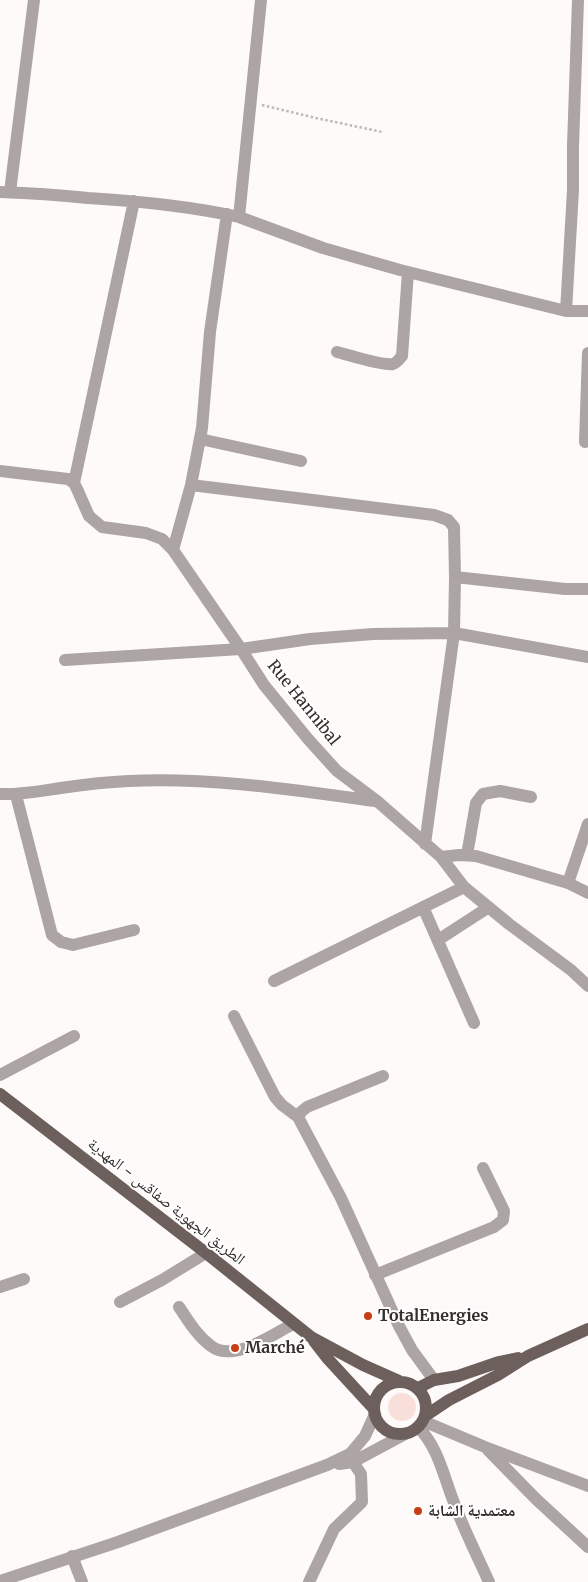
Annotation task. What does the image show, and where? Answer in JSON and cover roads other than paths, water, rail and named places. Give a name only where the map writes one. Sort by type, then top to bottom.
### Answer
[{"type":"main road","name":"الطريق الجهوية صفاقس - المهدية","points":[[0,1094],[206,1253],[311,1337],[363,1365],[398,1381]]},
{"type":"main road","points":[[418,1424],[426,1401],[418,1388],[409,1383],[398,1381],[380,1390],[374,1402],[374,1412],[379,1423],[387,1430],[397,1434],[418,1424],[448,1400],[498,1375],[528,1356],[588,1329]]},
{"type":"main road","name":"الطريق الجهوية صفاقس - المهدية","points":[[311,1337],[374,1412]]},
{"type":"main road","points":[[418,1388],[434,1380],[458,1376],[499,1362],[528,1356]]},
{"type":"street","points":[[34,0],[5,192],[134,201],[184,207],[233,216],[323,248],[408,272],[566,311],[588,311]]},
{"type":"street","points":[[173,550],[191,485],[200,439],[205,403],[210,332],[233,216],[251,102],[261,0]]},
{"type":"street","points":[[566,311],[573,190],[578,0]]},
{"type":"street","points":[[0,471],[68,479],[74,483],[134,201]]},
{"type":"street","points":[[337,352],[392,364],[398,362],[402,356],[408,272]]},
{"type":"street","points":[[585,442],[588,353]]},
{"type":"street","points":[[200,439],[301,461]]},
{"type":"street","name":"Rue Hannibal","points":[[74,483],[89,516],[102,527],[146,533],[162,539],[173,550],[264,685],[337,771],[377,801],[441,857],[464,887],[571,970],[588,986]]},
{"type":"street","points":[[191,485],[434,515],[448,520],[454,527],[454,633],[425,844]]},
{"type":"street","points":[[455,577],[565,589],[588,589]]},
{"type":"street","points":[[65,660],[241,649],[373,634],[454,633],[588,657]]},
{"type":"street","points":[[0,794],[16,795],[129,781],[186,782],[252,785],[377,801]]},
{"type":"street","points":[[467,855],[476,803],[483,794],[500,791],[531,797]]},
{"type":"street","points":[[16,795],[52,935],[61,942],[72,945],[134,930]]},
{"type":"street","points":[[568,883],[588,824]]},
{"type":"street","points":[[441,857],[467,855],[568,883],[588,893]]},
{"type":"street","points":[[274,980],[464,887]]},
{"type":"street","points":[[423,907],[474,1023]]},
{"type":"street","points":[[438,940],[489,908]]},
{"type":"street","points":[[234,1016],[275,1097],[298,1117],[342,1198],[399,1326],[412,1350],[434,1380]]},
{"type":"street","points":[[0,1075],[74,1036]]},
{"type":"street","points":[[298,1117],[307,1107],[383,1076]]},
{"type":"street","points":[[375,1275],[494,1226],[503,1220],[504,1211],[483,1168]]},
{"type":"street","points":[[120,1302],[162,1280],[206,1253]]},
{"type":"street","points":[[0,1287],[24,1280]]},
{"type":"street","points":[[179,1307],[198,1334],[212,1347],[226,1351],[246,1348],[293,1324]]},
{"type":"street","points":[[352,1458],[365,1436],[374,1412]]},
{"type":"street","points":[[418,1424],[435,1449],[459,1515],[490,1582]]},
{"type":"street","points":[[0,1581],[118,1542],[327,1465],[352,1458],[418,1424],[588,1486]]},
{"type":"street","points":[[485,1447],[536,1499],[588,1547]]},
{"type":"street","points":[[308,1582],[334,1529],[362,1502],[361,1474],[352,1458]]},
{"type":"street","points":[[72,1556],[82,1582]]},
{"type":"place","name":"TotalEnergies","points":[[368,1316]]},
{"type":"place","name":"Marché","points":[[235,1348]]},
{"type":"place","name":"معتمدية الشابة","points":[[418,1511]]}]
